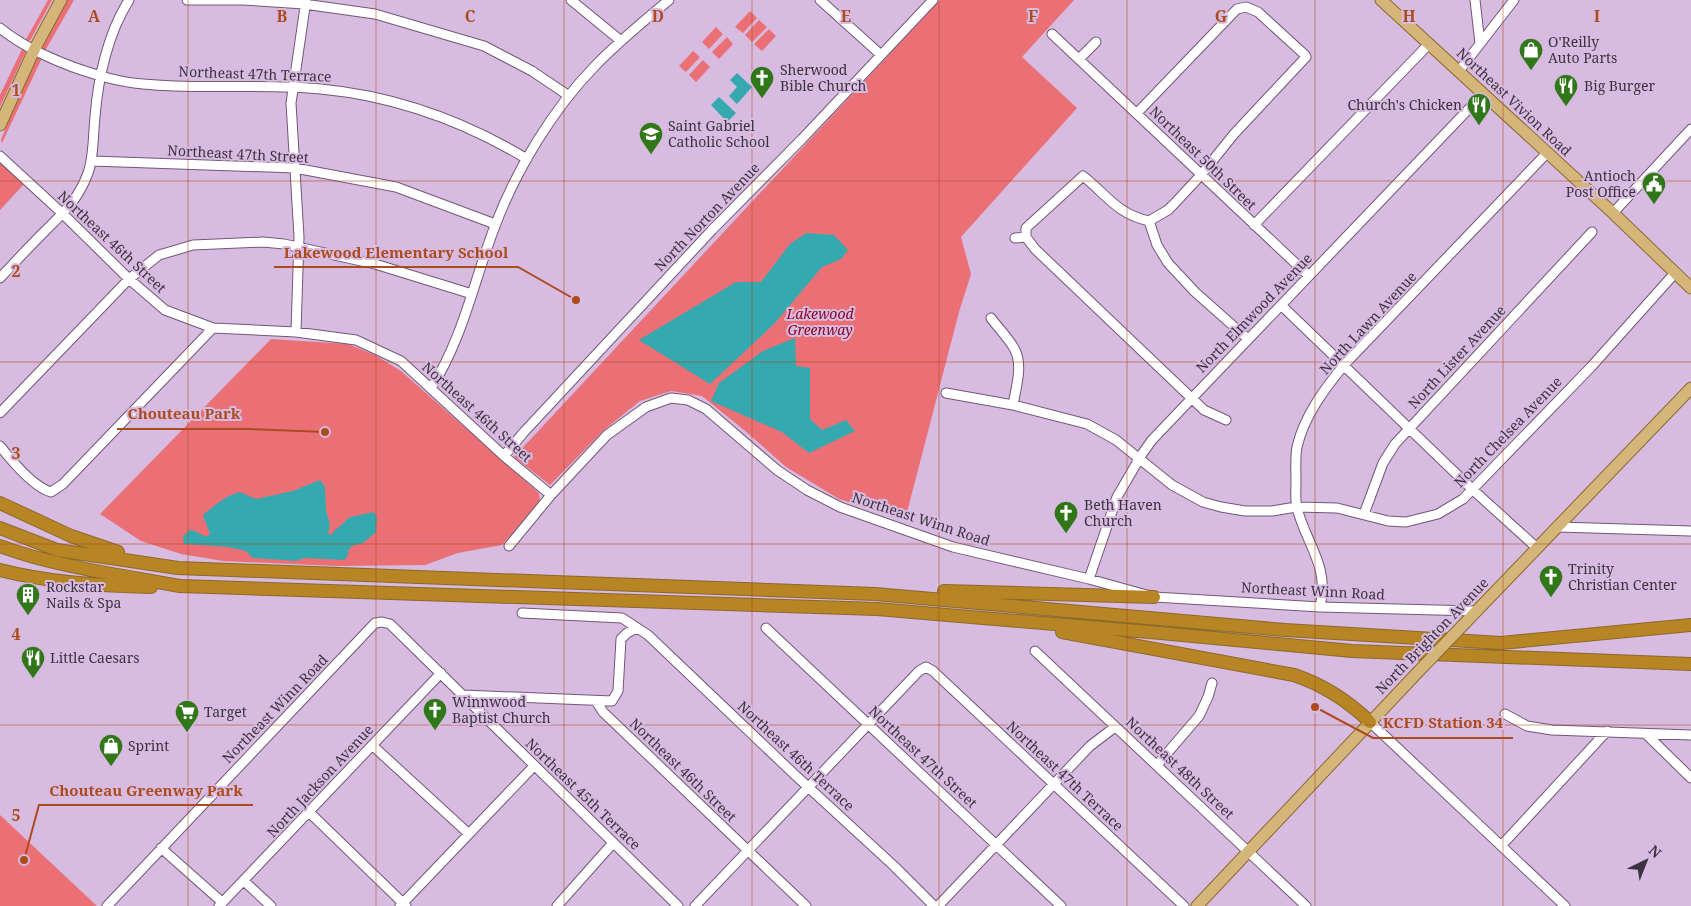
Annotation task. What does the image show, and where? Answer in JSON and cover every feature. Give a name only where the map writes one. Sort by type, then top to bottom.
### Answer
[{"type":"highway","points":[[0,503],[86,542],[135,557],[156,560],[178,568]]},
{"type":"highway","points":[[0,528],[57,550],[178,568],[875,594],[1285,630],[1502,643],[1691,626]]},
{"type":"highway","points":[[0,546],[22,554],[101,572],[180,586],[877,609],[1352,651],[1691,664]]},
{"type":"highway","points":[[0,570],[20,575],[131,587],[169,588],[180,586]]},
{"type":"highway","points":[[875,594],[900,590],[1154,597]]},
{"type":"highway","points":[[1008,621],[1294,675],[1309,680],[1339,696],[1370,722]]},
{"type":"main road","points":[[0,125],[34,50],[61,0]]},
{"type":"main road","name":"Northeast Vivion Road","points":[[1381,0],[1613,213],[1691,288]]},
{"type":"main road","name":"North Brighton Avenue","points":[[1197,906],[1464,623],[1691,388]]},
{"type":"street","points":[[0,278],[64,214],[78,195],[92,161],[99,77],[113,34],[123,9],[129,0]]},
{"type":"street","points":[[187,0],[305,2],[375,14],[484,46],[532,71],[569,96]]},
{"type":"street","points":[[571,0],[622,41]]},
{"type":"street","points":[[431,388],[452,350],[495,224],[509,192],[551,119],[594,66],[669,0]]},
{"type":"street","points":[[820,0],[881,55]]},
{"type":"street","name":"North Norton Avenue","points":[[504,456],[524,432],[712,230],[802,139],[932,0]]},
{"type":"street","points":[[1475,0],[1480,43]]},
{"type":"street","points":[[1459,71],[1514,0]]},
{"type":"street","points":[[296,332],[299,246],[292,103],[305,2]]},
{"type":"street","points":[[1137,113],[1237,9],[1246,6],[1258,12],[1309,57],[1234,134],[1201,175],[1168,210],[1149,220],[1139,218],[1121,210],[1083,176],[1026,228],[1026,237],[1034,249],[1204,410],[1226,420]]},
{"type":"street","name":"Northeast 47th Terrace","points":[[0,28],[10,36],[55,61],[99,77],[142,84],[293,87],[347,92],[423,111],[472,130],[527,159]]},
{"type":"street","name":"Northeast 50th Street","points":[[1052,34],[1309,276]]},
{"type":"street","points":[[1080,59],[1096,42]]},
{"type":"street","points":[[1254,225],[1428,45]]},
{"type":"street","name":"North Elmwood Avenue","points":[[1089,579],[1117,497],[1139,458],[1152,440],[1483,94]]},
{"type":"street","points":[[1613,213],[1691,129]]},
{"type":"street","name":"North Lawn Avenue","points":[[1320,607],[1324,586],[1319,566],[1296,507],[1295,462],[1301,434],[1319,398],[1345,364],[1547,153]]},
{"type":"street","name":"Northeast 46th Street","points":[[0,156],[64,214],[129,279],[165,310],[213,328],[296,332],[356,340],[401,361],[504,456],[551,495]]},
{"type":"street","name":"Northeast 47th Street","points":[[92,161],[295,168],[396,187],[495,224]]},
{"type":"street","points":[[1149,220],[1157,245],[1168,263],[1195,292],[1248,339]]},
{"type":"street","name":"North Lister Avenue","points":[[1364,514],[1387,457],[1395,444],[1592,232]]},
{"type":"street","points":[[1014,238],[1026,237]]},
{"type":"street","points":[[0,413],[129,279],[159,255],[193,244],[263,242],[299,246],[375,264],[472,294]]},
{"type":"street","name":"North Chelsea Avenue","points":[[946,394],[1013,404],[1087,424],[1116,440],[1172,485],[1203,502],[1245,511],[1272,511],[1296,507],[1346,509],[1388,520],[1406,522],[1448,509],[1462,499],[1591,367],[1675,273]]},
{"type":"street","points":[[1281,305],[1345,364],[1472,489],[1538,548]]},
{"type":"street","points":[[991,318],[1013,347],[1017,356],[1019,368],[1013,404]]},
{"type":"street","points":[[0,446],[42,490],[51,492],[64,484],[213,328]]},
{"type":"street","name":"Northeast Winn Road","points":[[509,546],[551,495],[607,435],[646,407],[671,398],[688,400],[706,409],[776,470],[807,490],[840,507],[954,547],[1089,579],[1154,597],[1320,607],[1475,612]]},
{"type":"street","points":[[1558,527],[1691,531]]},
{"type":"street","name":"Northeast 46th Terrace","points":[[522,613],[622,618],[648,635],[936,906]]},
{"type":"street","name":"Northeast Winn Road","points":[[107,906],[375,623],[382,622]]},
{"type":"street","name":"Northeast 45th Terrace","points":[[382,622],[390,624],[678,906]]},
{"type":"street","points":[[463,695],[596,702],[612,701],[617,695],[621,639],[627,633],[637,628]]},
{"type":"street","name":"Northeast 47th Street","points":[[766,628],[796,654],[868,725],[1061,906]]},
{"type":"street","name":"Northeast 48th Street","points":[[1035,651],[1306,906]]},
{"type":"street","name":"Northeast 47th Terrace","points":[[868,725],[919,671],[926,667],[933,671],[1184,906]]},
{"type":"street","name":"North Jackson Avenue","points":[[220,904],[441,673]]},
{"type":"street","points":[[1157,765],[1199,716],[1212,683]]},
{"type":"street","name":"Northeast 46th Street","points":[[596,702],[603,712],[806,906]]},
{"type":"street","points":[[1506,714],[1527,726],[1552,730],[1691,735]]},
{"type":"street","points":[[1370,722],[1565,906]]},
{"type":"street","points":[[695,906],[868,725]]},
{"type":"street","points":[[936,906],[997,846],[1090,746],[1115,727]]},
{"type":"street","points":[[1501,846],[1607,731]]},
{"type":"street","points":[[1646,734],[1691,778]]},
{"type":"street","points":[[372,745],[469,834]]},
{"type":"street","points":[[309,812],[403,905],[534,766]]},
{"type":"street","points":[[557,906],[614,843]]},
{"type":"street","points":[[161,848],[220,904]]},
{"type":"street","points":[[244,881],[271,906]]},
{"type":"green space","points":[[48,0],[52,0],[31,39],[28,42],[25,41]]},
{"type":"green space","points":[[67,0],[74,0],[45,51],[42,46]]},
{"type":"green space","name":"Lakewood Greenway","points":[[940,0],[1074,0],[1022,57],[1077,108],[961,237],[971,274],[959,312],[905,520],[839,499],[786,467],[702,396],[671,391],[640,401],[604,430],[550,485],[514,457]]},
{"type":"green space","points":[[750,11],[757,18],[743,33],[735,27]]},
{"type":"green space","points":[[759,20],[767,27],[752,42],[745,35]]},
{"type":"green space","points":[[716,27],[723,34],[709,49],[702,42]]},
{"type":"green space","points":[[769,29],[776,36],[762,51],[754,44]]},
{"type":"green space","points":[[727,37],[733,44],[719,59],[712,52]]},
{"type":"green space","points":[[23,47],[26,51],[0,107],[0,95]]},
{"type":"green space","points":[[693,51],[700,57],[686,72],[679,66]]},
{"type":"green space","points":[[42,58],[2,143],[1,140],[17,100],[36,59]]},
{"type":"green space","points":[[703,60],[710,67],[696,82],[689,75]]},
{"type":"green space","points":[[0,161],[25,183],[0,210]]},
{"type":"green space","points":[[271,339],[348,344],[375,355],[401,371],[539,493],[540,502],[502,545],[458,553],[425,565],[337,566],[223,561],[181,554],[141,541],[100,514]]},
{"type":"green space","points":[[0,815],[97,906],[0,906]]},
{"type":"shaded area","points":[[737,73],[752,87],[737,104],[729,96],[737,87],[730,80]]},
{"type":"shaded area","points":[[719,97],[736,113],[727,122],[711,105]]},
{"type":"shaded area","points":[[806,233],[834,235],[848,250],[841,259],[822,267],[774,324],[710,384],[639,340],[736,282],[761,282],[790,244]]},
{"type":"shaded area","points":[[795,338],[796,366],[810,368],[810,419],[822,430],[846,420],[855,431],[809,453],[782,432],[711,401],[719,383],[763,351]]},
{"type":"shaded area","points":[[320,480],[325,487],[326,511],[330,524],[328,534],[330,535],[350,517],[374,512],[377,518],[376,532],[363,543],[352,546],[344,560],[305,558],[296,561],[253,558],[246,551],[228,547],[184,544],[183,537],[189,530],[206,537],[210,534],[203,515],[220,501],[230,496],[240,492],[256,499],[293,491]]},
{"type":"place","name":"O'Reilly Auto Parts","points":[[1531,71]]},
{"type":"place","name":"Sherwood Bible Church","points":[[762,99]]},
{"type":"place","name":"Big Burger","points":[[1566,107]]},
{"type":"place","name":"Church's Chicken","points":[[1479,126]]},
{"type":"place","name":"Saint Gabriel Catholic School","points":[[651,155]]},
{"type":"place","name":"Antioch Post Office","points":[[1654,205]]},
{"type":"place","name":"Lakewood Elementary School","points":[[576,300]]},
{"type":"place","name":"Chouteau Park","points":[[325,432]]},
{"type":"place","name":"Beth Haven Church","points":[[1066,534]]},
{"type":"place","name":"Trinity Christian Center","points":[[1551,598]]},
{"type":"place","name":"Rockstar Nails & Spa","points":[[28,616]]},
{"type":"place","name":"Little Caesars","points":[[33,679]]},
{"type":"place","name":"KCFD Station 34","points":[[1315,707]]},
{"type":"place","name":"Winnwood Baptist Church","points":[[435,731]]},
{"type":"place","name":"Target","points":[[187,733]]},
{"type":"place","name":"Sprint","points":[[111,767]]},
{"type":"place","name":"Chouteau Greenway Park","points":[[24,860]]}]
